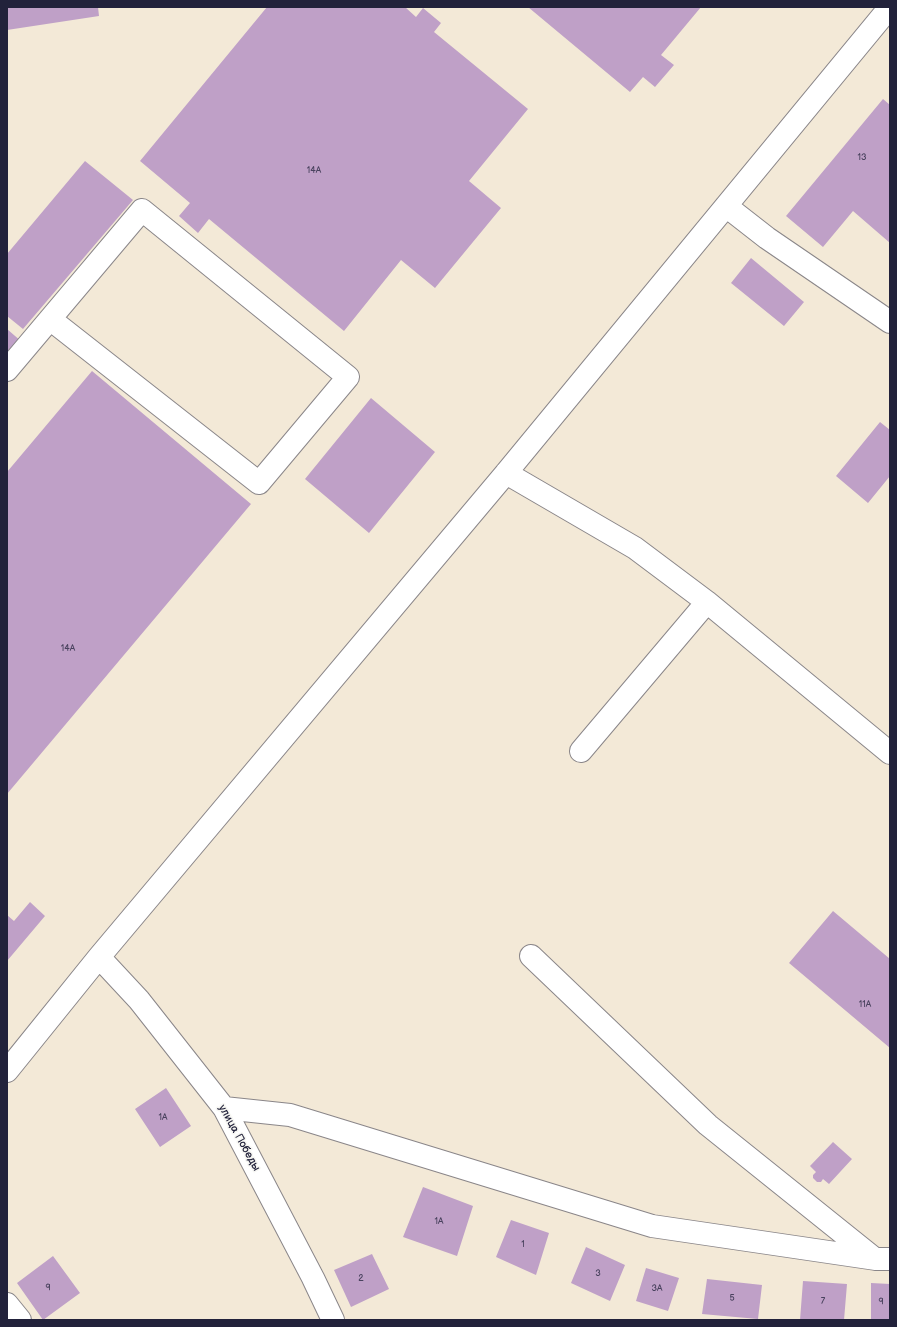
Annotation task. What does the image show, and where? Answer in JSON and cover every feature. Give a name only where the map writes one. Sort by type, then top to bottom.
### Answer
[{"type":"street","points":[[7,1071],[99,957],[506,473],[890,7]]},
{"type":"street","points":[[726,206],[767,238],[890,322]]},
{"type":"street","points":[[7,370],[50,319],[142,210],[348,377],[259,483],[50,319]]},
{"type":"street","points":[[506,473],[635,548],[707,602],[890,753]]},
{"type":"street","points":[[581,751],[707,602]]},
{"type":"street","points":[[531,956],[708,1125],[883,1259]]},
{"type":"street","name":"улица Победы","points":[[99,957],[139,1000],[224,1108],[313,1278],[333,1320]]},
{"type":"street","points":[[224,1108],[290,1115],[652,1226],[883,1259]]},
{"type":"street","points":[[7,1304],[20,1320]]},
{"type":"building","points":[[7,7],[98,7],[99,16],[7,30]]},
{"type":"building","points":[[267,7],[405,7],[416,17],[423,8],[441,23],[434,32],[528,109],[469,181],[501,208],[435,288],[401,260],[344,331],[209,219],[198,233],[179,216],[190,203],[140,161]]},
{"type":"building","points":[[528,7],[701,7],[661,55],[674,65],[655,87],[643,77],[630,92]]},
{"type":"building","points":[[883,99],[890,105],[890,243],[853,211],[823,247],[786,216]]},
{"type":"building","points":[[85,161],[133,200],[23,329],[7,316],[7,254]]},
{"type":"building","points":[[751,258],[804,302],[784,326],[731,283]]},
{"type":"building","points":[[7,329],[22,342],[7,359]]},
{"type":"building","points":[[92,371],[251,504],[7,794],[7,472]]},
{"type":"building","points":[[371,398],[435,452],[369,533],[305,479]]},
{"type":"building","points":[[880,422],[890,430],[890,476],[868,503],[836,476]]},
{"type":"building","points":[[30,902],[45,916],[7,961],[7,915],[14,921]]},
{"type":"building","points":[[833,911],[890,959],[890,1048],[789,963]]},
{"type":"building","points":[[166,1088],[191,1126],[160,1147],[135,1109]]},
{"type":"building","points":[[833,1142],[852,1159],[829,1184],[823,1179],[821,1182],[817,1182],[813,1178],[813,1175],[816,1172],[810,1166]]},
{"type":"building","points":[[423,1187],[473,1206],[457,1256],[403,1237]]},
{"type":"building","points":[[511,1220],[549,1233],[536,1275],[496,1257]]},
{"type":"building","points":[[586,1247],[625,1265],[610,1301],[571,1283]]},
{"type":"building","points":[[372,1254],[389,1289],[351,1307],[334,1270]]},
{"type":"building","points":[[53,1256],[80,1293],[43,1320],[17,1283]]},
{"type":"building","points":[[646,1268],[679,1278],[668,1311],[636,1301]]},
{"type":"building","points":[[707,1279],[762,1285],[758,1319],[702,1314]]},
{"type":"building","points":[[803,1281],[847,1284],[844,1320],[800,1320]]},
{"type":"building","points":[[871,1283],[890,1284],[890,1320],[871,1320]]}]
